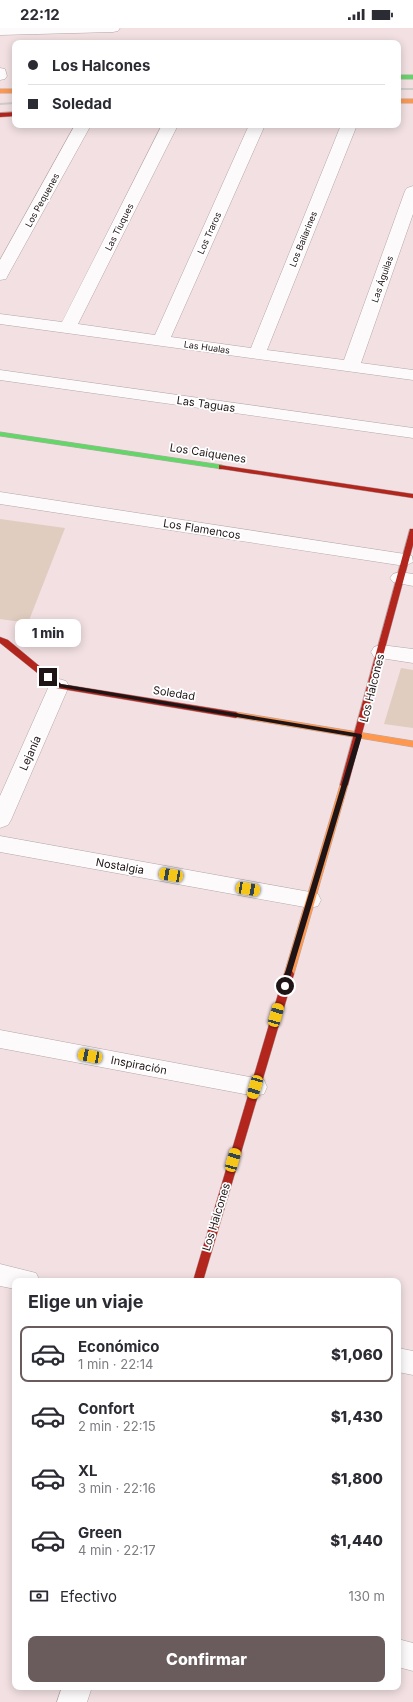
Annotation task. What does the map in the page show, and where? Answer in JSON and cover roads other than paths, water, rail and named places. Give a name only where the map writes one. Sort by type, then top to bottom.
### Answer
[{"type":"street","points":[[0,32],[113,28]]},
{"type":"street","points":[[401,77],[413,77]]},
{"type":"street","points":[[0,91],[12,91]]},
{"type":"street","points":[[401,101],[413,101]]},
{"type":"street","points":[[0,115],[12,114]]},
{"type":"street","name":"Los Pequenes","points":[[0,275],[81,128]]},
{"type":"street","name":"Las Tiuques","points":[[68,328],[168,128]]},
{"type":"street","name":"Los Traros","points":[[161,341],[256,128]]},
{"type":"street","name":"Los Bailarines","points":[[257,354],[348,128]]},
{"type":"street","name":"Las Águilas","points":[[352,366],[413,191]]},
{"type":"street","name":"Las Hualas","points":[[0,319],[413,375]]},
{"type":"street","name":"Las Taguas","points":[[0,375],[413,433]]},
{"type":"street","name":"Los Caiquenes","points":[[0,434],[413,496]]},
{"type":"street","name":"Los Flamencos","points":[[0,498],[405,560]]},
{"type":"street","name":"Los Halcones","points":[[199,1278],[359,736],[381,652],[406,579],[405,560],[413,531]]},
{"type":"street","name":"Soledad","points":[[0,640],[5,642],[59,686],[413,744]]},
{"type":"street","points":[[381,652],[413,656]]},
{"type":"street","name":"Lejanía","points":[[0,820],[59,686]]},
{"type":"street","name":"Nostalgia","points":[[0,844],[310,900]]},
{"type":"street","name":"Inspiración","points":[[0,1039],[255,1087]]},
{"type":"street","points":[[0,1275],[14,1278]]},
{"type":"street","points":[[401,1361],[413,1363]]},
{"type":"street","points":[[401,1654],[413,1657]]},
{"type":"street","points":[[72,1702],[76,1690]]},
{"type":"railway","points":[[401,89],[413,89]]},
{"type":"railway","points":[[0,104],[12,103]]}]
